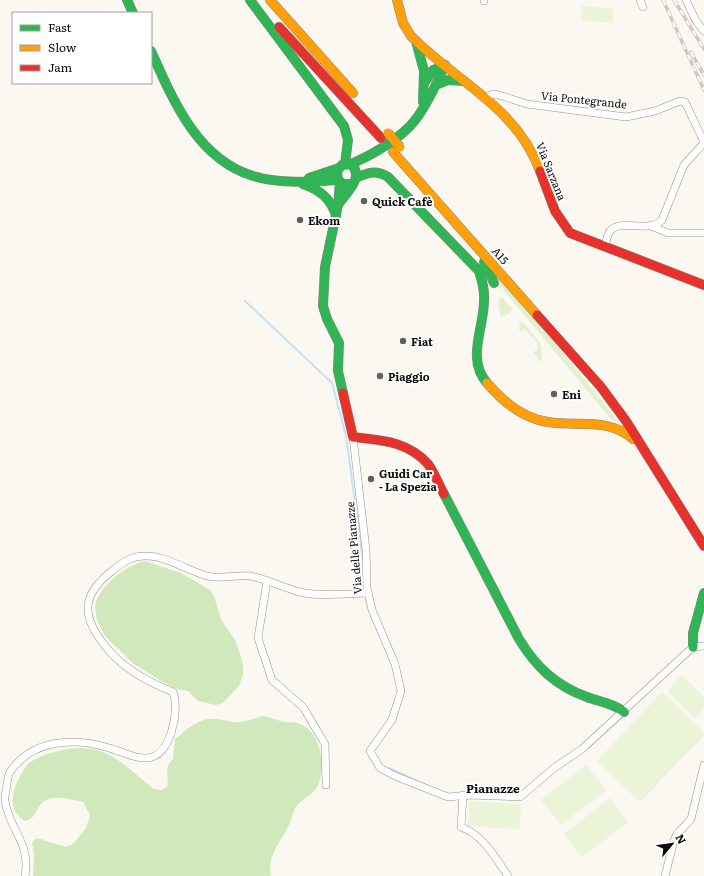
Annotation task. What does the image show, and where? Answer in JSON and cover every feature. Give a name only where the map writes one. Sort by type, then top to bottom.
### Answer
[{"type":"main road","points":[[127,0],[133,12]]},
{"type":"main road","points":[[250,0],[348,133],[349,145],[345,166],[337,174],[339,181],[346,185],[369,172],[382,172],[479,271],[485,294],[478,338],[478,363],[482,378],[488,387],[502,400],[530,418],[556,424],[614,425],[631,436],[666,485]]},
{"type":"main road","name":"A15","points":[[254,0],[384,135]]},
{"type":"main road","name":"A15","points":[[270,0],[396,149],[578,347],[692,508]]},
{"type":"main road","name":"Via Sarzana","points":[[396,0],[404,26],[416,41],[484,98],[518,130],[526,140],[537,162],[557,216],[563,226],[578,237],[704,285]]},
{"type":"main road","name":"Via delle Pianazze","points":[[416,41],[424,68],[425,82],[421,110]]},
{"type":"main road","name":"Via delle Pianazze","points":[[152,53],[187,124],[204,146],[226,163],[249,174],[268,180],[298,182],[339,181],[338,205],[325,271],[323,306],[327,319],[339,342],[338,371],[353,437]]},
{"type":"main road","points":[[425,82],[433,70],[445,65]]},
{"type":"main road","name":"Via delle Pianazze","points":[[298,182],[370,156],[410,126],[436,86],[445,65]]},
{"type":"main road","points":[[436,86],[448,80],[464,81]]},
{"type":"main road","name":"A15","points":[[396,149],[439,204],[569,350],[618,402],[666,485],[704,546]]},
{"type":"main road","name":"Via delle Pianazze","points":[[338,205],[370,156]]},
{"type":"main road","points":[[345,166],[356,178]]},
{"type":"main road","name":"Via delle Pianazze","points":[[298,182],[318,189],[327,196],[336,215]]},
{"type":"main road","points":[[439,204],[450,223],[487,266],[494,283]]},
{"type":"main road","points":[[353,437],[393,442],[410,449],[428,464],[519,639],[534,663],[543,673],[564,687],[590,698],[616,705],[624,712]]},
{"type":"main road","points":[[693,647],[693,633],[704,592]]},
{"type":"street","points":[[640,0],[644,7]]},
{"type":"street","points":[[686,0],[696,21],[704,31]]},
{"type":"street","name":"Via Pontegrande","points":[[484,98],[496,94],[527,104],[626,117],[655,111],[680,100],[685,102],[690,110],[704,142]]},
{"type":"street","points":[[605,247],[609,232],[616,227],[651,226],[662,220],[684,165],[704,142]]},
{"type":"street","points":[[651,226],[668,233],[704,233]]},
{"type":"street","name":"Via delle Pianazze","points":[[353,437],[366,550],[368,593],[372,610],[395,664],[401,691],[392,720],[370,751],[380,768],[395,776],[448,796],[463,795],[513,798],[523,796],[554,768],[582,749],[693,647]]},
{"type":"street","points":[[24,876],[27,865],[24,846],[8,812],[5,800],[9,773],[19,763],[39,748],[53,743],[74,741],[88,742],[136,757],[148,758],[158,753],[168,742],[176,713],[173,692],[151,684],[133,672],[109,652],[92,626],[89,614],[88,599],[94,587],[111,572],[133,556],[149,556],[210,577],[248,576],[304,593],[368,593]]},
{"type":"street","points":[[267,581],[258,638],[272,680],[304,707],[324,744],[326,785]]},
{"type":"street","points":[[693,647],[704,646]]},
{"type":"street","points":[[665,876],[674,840],[677,834],[691,819],[704,765]]},
{"type":"street","points":[[463,795],[461,827],[480,838],[508,876]]},
{"type":"green space","points":[[582,6],[614,9],[612,23],[581,20]]},
{"type":"green space","points":[[497,277],[560,349],[619,422],[613,421],[609,417],[502,288],[495,279]]},
{"type":"green space","points":[[500,297],[503,298],[512,309],[509,314],[501,317],[498,303]]},
{"type":"green space","points":[[520,322],[524,323],[541,344],[542,363],[533,352],[538,350],[537,342],[525,329],[523,328],[523,332],[519,330]]},
{"type":"green space","points":[[145,561],[181,573],[210,590],[214,596],[221,619],[236,642],[243,664],[243,675],[239,686],[223,703],[216,705],[198,701],[188,691],[177,689],[161,681],[134,664],[105,636],[97,620],[95,606],[98,598],[102,591],[114,578],[130,567]]},
{"type":"green space","points":[[682,675],[704,697],[704,708],[695,718],[667,691]]},
{"type":"green space","points":[[662,692],[704,732],[704,735],[640,802],[597,761]]},
{"type":"green space","points":[[263,716],[284,722],[299,723],[304,726],[315,737],[321,754],[322,763],[320,780],[317,787],[297,805],[289,825],[275,849],[271,862],[271,876],[33,876],[34,855],[32,842],[37,838],[66,847],[73,844],[86,828],[90,815],[83,802],[64,798],[52,798],[42,803],[30,819],[25,821],[19,817],[13,806],[13,794],[20,776],[29,763],[53,752],[82,748],[92,749],[115,758],[154,789],[162,790],[168,786],[167,771],[168,765],[173,759],[175,739],[191,726],[198,722],[210,719],[238,722]]},
{"type":"green space","points":[[586,765],[606,790],[561,825],[541,800]]},
{"type":"green space","points":[[610,798],[628,822],[582,857],[564,834]]},
{"type":"green space","points":[[469,801],[521,804],[520,829],[468,826]]},
{"type":"waterway","points":[[245,301],[332,383],[346,436],[363,561]]},
{"type":"waterway","points":[[589,747],[623,716]]},
{"type":"waterway","points":[[389,768],[428,786]]},
{"type":"railway","points":[[663,0],[704,90]]},
{"type":"railway","points":[[674,0],[704,49]]},
{"type":"railway","points":[[691,52],[704,75]]},
{"type":"traffic: fast","points":[[127,0],[133,12]]},
{"type":"traffic: fast","points":[[250,0],[344,126],[348,140],[345,164]]},
{"type":"traffic: fast","points":[[416,41],[424,71],[423,102]]},
{"type":"traffic: fast","points":[[152,53],[168,89],[189,126],[202,142],[233,168],[264,179],[296,182],[338,180]]},
{"type":"traffic: fast","points":[[425,82],[433,70],[445,65]]},
{"type":"traffic: fast","points":[[351,164],[386,145],[410,126],[428,100],[445,65]]},
{"type":"traffic: fast","points":[[436,85],[448,80],[464,81]]},
{"type":"traffic: fast","points":[[338,205],[353,185],[356,174],[355,169],[351,164],[342,165],[337,171],[338,180],[343,184],[352,184]]},
{"type":"traffic: fast","points":[[309,178],[339,168]]},
{"type":"traffic: fast","points":[[358,177],[373,172],[380,173],[388,177],[479,271],[484,297],[477,354],[481,374],[487,383]]},
{"type":"traffic: fast","points":[[340,182],[338,205],[325,267],[323,306],[327,319],[339,343],[338,371],[343,393]]},
{"type":"traffic: fast","points":[[303,184],[324,195],[331,204],[336,215]]},
{"type":"traffic: fast","points":[[484,262],[494,283]]},
{"type":"traffic: fast","points":[[444,494],[519,639],[532,658],[556,681],[566,687],[587,697],[611,705],[624,712]]},
{"type":"traffic: fast","points":[[693,647],[693,633],[704,593]]},
{"type":"traffic: slow","points":[[270,0],[353,93]]},
{"type":"traffic: slow","points":[[397,0],[403,23],[411,36],[428,52],[501,112],[516,129],[529,148],[540,171]]},
{"type":"traffic: slow","points":[[388,133],[400,147]]},
{"type":"traffic: slow","points":[[393,152],[537,315]]},
{"type":"traffic: slow","points":[[487,383],[506,403],[530,417],[548,422],[603,425],[624,432],[633,439]]},
{"type":"traffic: jam","points":[[279,27],[381,138]]},
{"type":"traffic: jam","points":[[540,171],[555,211],[570,233],[704,285]]},
{"type":"traffic: jam","points":[[537,315],[601,387],[626,421],[704,546]]},
{"type":"traffic: jam","points":[[343,393],[353,437],[393,443],[412,450],[428,464],[444,494]]},
{"type":"place","name":"Quick Cafè","points":[[364,201]]},
{"type":"place","name":"Ekom","points":[[300,220]]},
{"type":"place","name":"Fiat","points":[[403,341]]},
{"type":"place","name":"Piaggio","points":[[380,376]]},
{"type":"place","name":"Eni","points":[[554,394]]},
{"type":"place","name":"Guidi Car - La Spezia","points":[[371,479]]},
{"type":"district","name":"Pianazze","points":[[493,788]]}]
